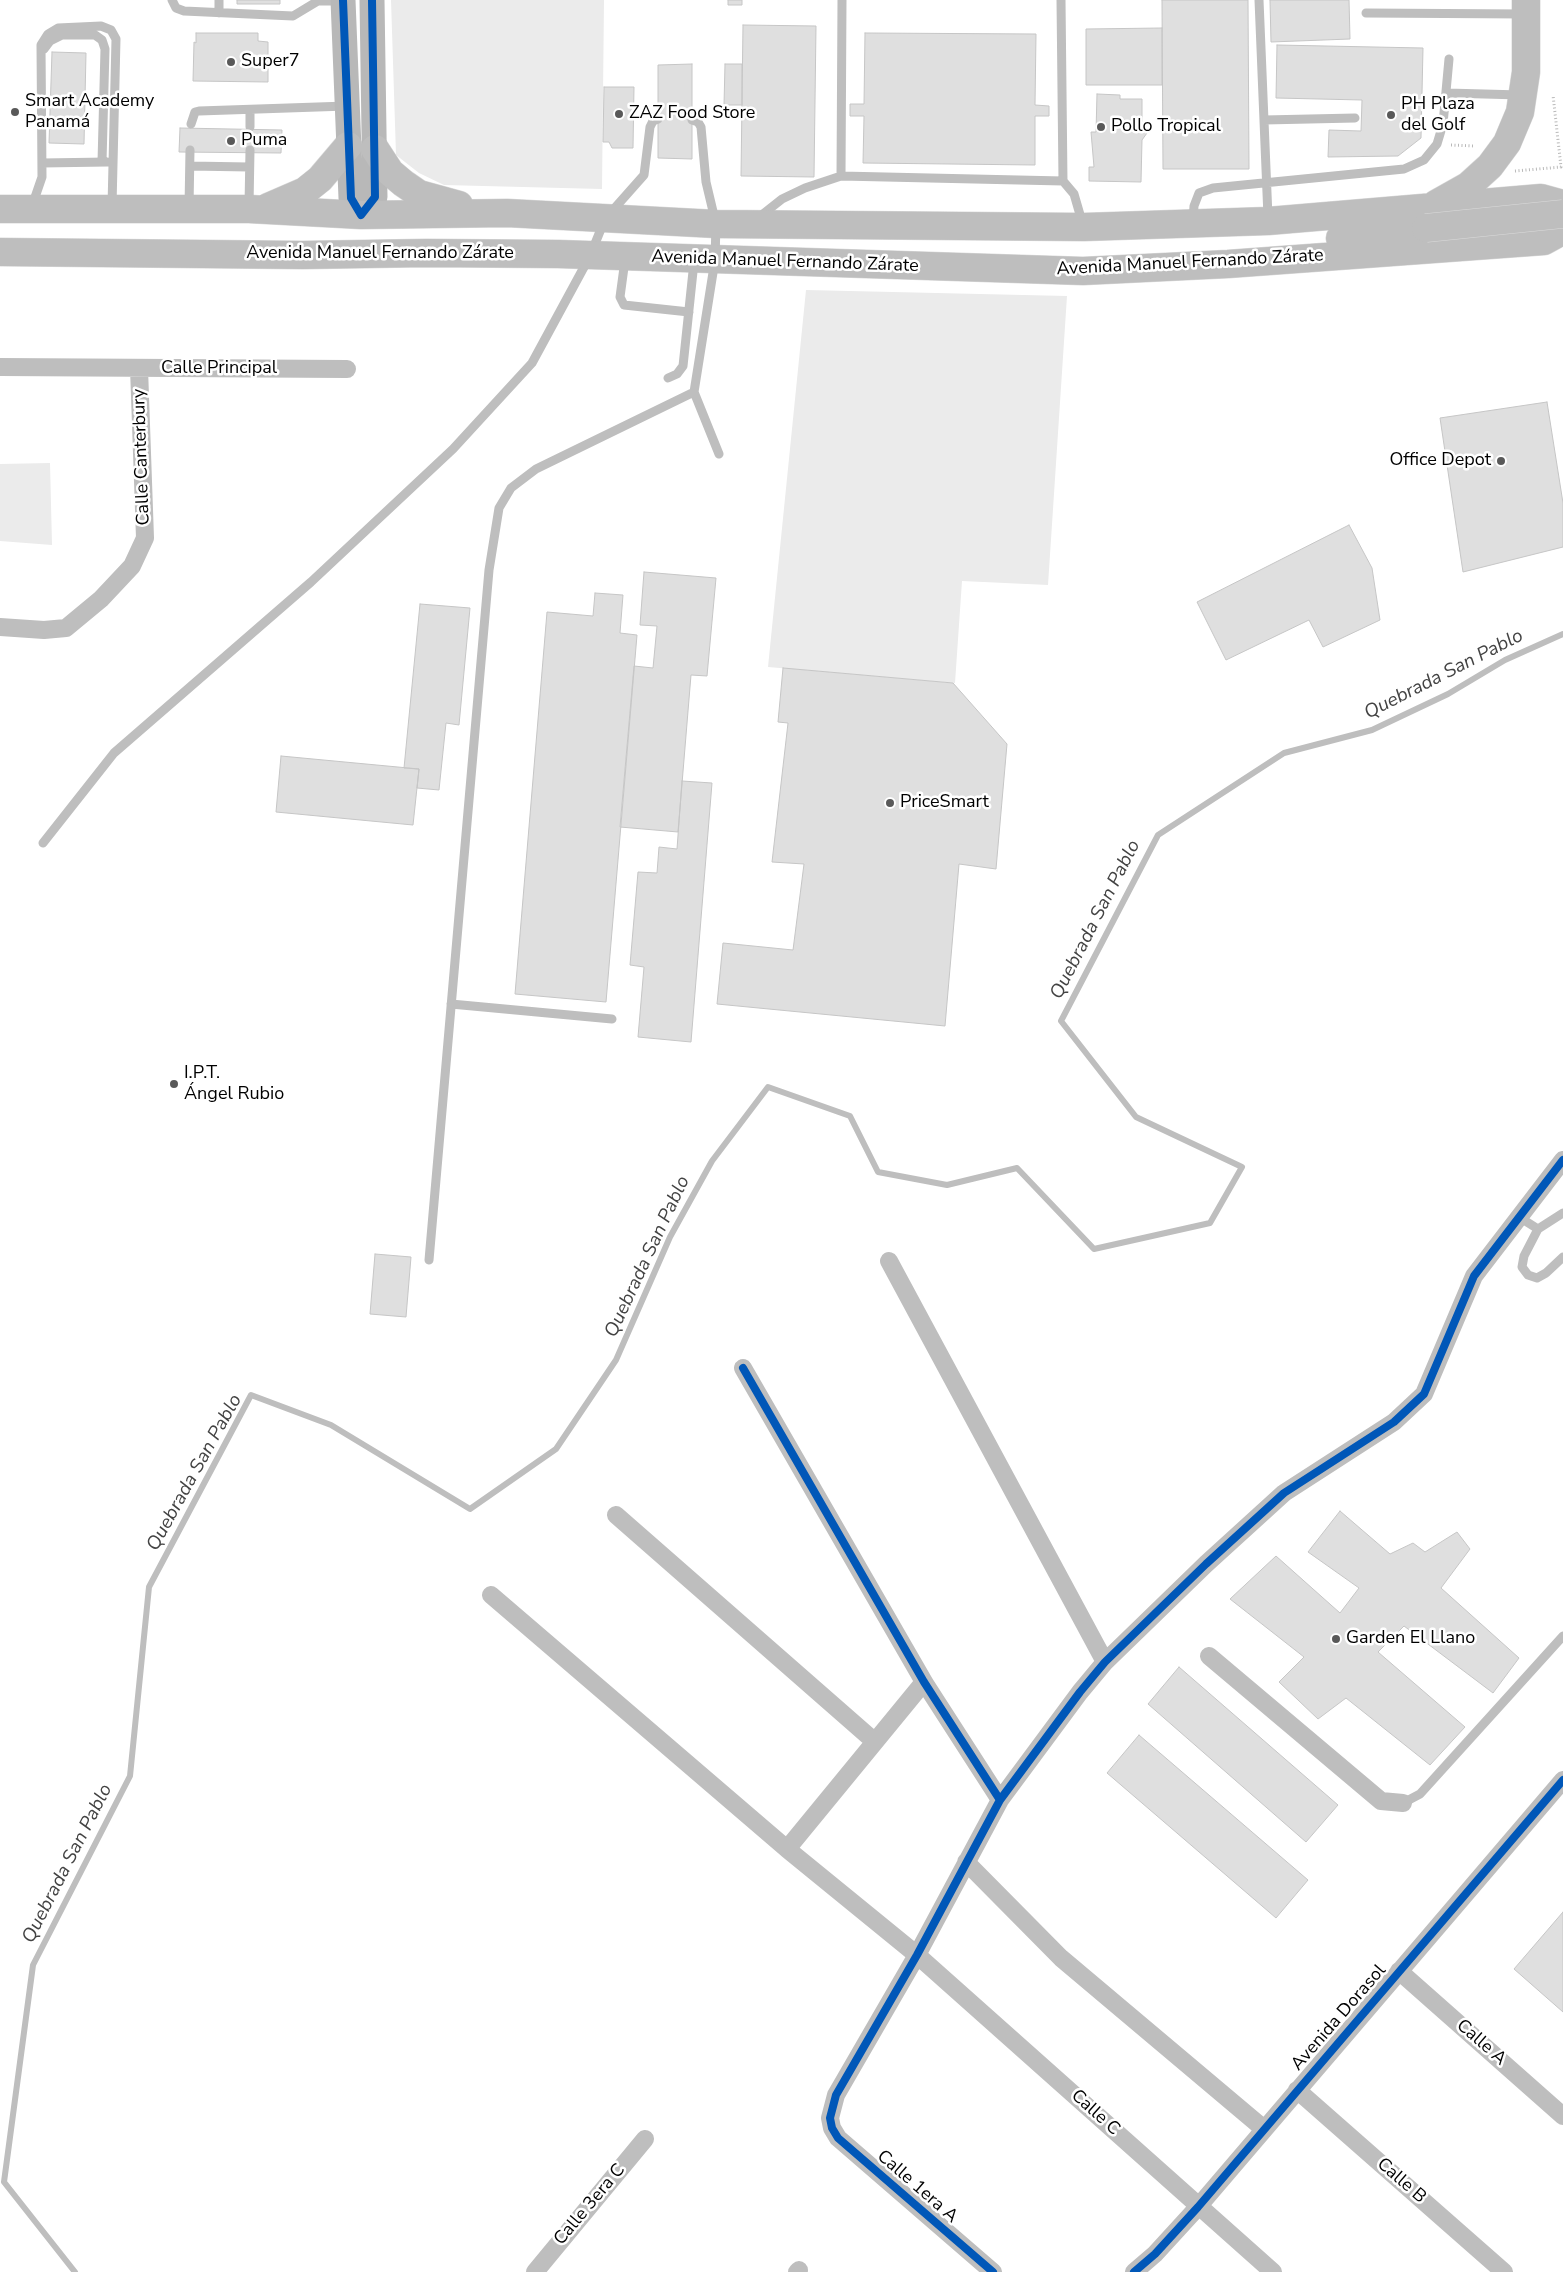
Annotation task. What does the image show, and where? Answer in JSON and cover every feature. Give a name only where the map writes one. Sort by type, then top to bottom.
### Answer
[{"type":"main road","points":[[1427,218],[1490,166],[1507,144],[1520,112],[1523,95],[1526,72],[1526,7]]},
{"type":"main road","points":[[254,210],[286,201],[305,191],[362,148],[419,194],[459,205],[508,213]]},
{"type":"main road","name":"Avenida Manuel Fernando Zárate","points":[[0,209],[254,210],[361,215],[508,213],[716,224],[1084,227],[1427,218],[1540,198],[1559,203],[1563,208]]},
{"type":"main road","points":[[1228,264],[1255,250],[1427,218],[1563,214]]},
{"type":"main road","points":[[303,255],[343,236],[354,226],[361,215],[392,238],[426,252]]},
{"type":"main road","points":[[1083,270],[1084,227]]},
{"type":"main road","name":"Avenida Manuel Fernando Zárate","points":[[0,252],[303,255],[426,252],[1083,270],[1228,264],[1557,240]]},
{"type":"street","points":[[361,215],[351,198],[374,106],[372,0]]},
{"type":"street","points":[[343,1],[346,106],[362,148]]},
{"type":"street","points":[[346,106],[374,106]]},
{"type":"street","name":"Calle Principal","points":[[0,367],[347,369]]},
{"type":"street","name":"Calle Canterbury","points":[[0,626],[44,630],[66,628],[101,599],[132,566],[145,538],[140,368]]},
{"type":"street","points":[[917,1955],[1000,1800],[1105,1662],[1206,1564],[1284,1493],[1394,1422],[1424,1394],[1474,1276],[1563,1160]]},
{"type":"street","points":[[889,1261],[1105,1662]]},
{"type":"street","points":[[743,1368],[924,1682],[1000,1800]]},
{"type":"street","points":[[616,1515],[874,1741]]},
{"type":"street","name":"Calle C","points":[[491,1595],[787,1849],[917,1955],[1273,2272]]},
{"type":"street","points":[[1209,1656],[1381,1801],[1403,1803]]},
{"type":"street","points":[[787,1849],[924,1682]]},
{"type":"street","name":"Avenida Dorasol","points":[[1134,2272],[1155,2254],[1198,2207],[1563,1780]]},
{"type":"street","points":[[966,1862],[1061,1958],[1264,2129]]},
{"type":"street","name":"Calle 1era A","points":[[917,1955],[836,2095],[830,2118],[832,2128],[838,2138],[993,2272]]},
{"type":"street","name":"Calle A","points":[[1399,1971],[1563,2116]]},
{"type":"street","name":"Calle B","points":[[1297,2090],[1504,2272]]},
{"type":"street","name":"Calle 3era C","points":[[535,2272],[645,2139]]},
{"type":"lane","points":[[172,0],[176,8],[184,11],[293,16],[318,0],[343,1]]},
{"type":"lane","points":[[219,0],[219,13]]},
{"type":"lane","points":[[841,176],[842,0]]},
{"type":"lane","points":[[1062,0],[1063,181],[1074,194],[1080,208],[1084,227]]},
{"type":"lane","points":[[1259,0],[1268,222]]},
{"type":"lane","points":[[1366,13],[1526,7]]},
{"type":"lane","points":[[31,209],[42,177],[41,44],[48,34],[58,28],[101,26],[111,30],[116,39],[112,209]]},
{"type":"lane","points":[[41,52],[50,41],[62,35],[95,35],[102,40],[105,50],[102,162]]},
{"type":"lane","points":[[1193,225],[1194,206],[1199,193],[1213,188],[1404,169],[1424,160],[1437,144],[1443,124],[1449,59]]},
{"type":"lane","points":[[1447,93],[1523,95]]},
{"type":"lane","points":[[191,124],[195,112],[346,106]]},
{"type":"lane","points":[[250,111],[250,127]]},
{"type":"lane","points":[[1264,120],[1355,118]]},
{"type":"lane","points":[[43,844],[114,753],[311,582],[453,449],[532,363],[590,256],[605,219],[644,175],[650,127],[653,122],[658,120]]},
{"type":"lane","points":[[668,378],[677,374],[683,366],[689,312],[716,224],[706,182],[701,127],[698,122],[692,120]]},
{"type":"lane","points":[[189,209],[190,150]]},
{"type":"lane","points":[[250,150],[249,167],[254,210]]},
{"type":"lane","points":[[42,163],[113,162]]},
{"type":"lane","points":[[190,166],[249,167]]},
{"type":"lane","points":[[750,224],[782,199],[805,188],[841,176],[1063,181]]},
{"type":"lane","points":[[625,258],[620,297],[624,305],[689,312]]},
{"type":"lane","points":[[705,260],[694,392],[719,454]]},
{"type":"lane","points":[[429,1260],[489,570],[499,508],[511,488],[536,469],[694,392]]},
{"type":"lane","points":[[451,1004],[612,1019]]},
{"type":"lane","points":[[1563,1213],[1538,1229],[1524,1256],[1522,1267],[1528,1275],[1537,1278],[1546,1273],[1563,1257]]},
{"type":"lane","points":[[1519,1217],[1538,1229]]},
{"type":"lane","points":[[1403,1803],[1420,1794],[1563,1636]]},
{"type":"path","points":[[1514,171],[1561,167],[1553,95]]},
{"type":"shaded area","points":[[391,0],[604,0],[602,189],[444,185],[419,173],[396,155]]},
{"type":"shaded area","points":[[806,290],[1067,296],[1048,585],[962,581],[955,683],[768,667]]},
{"type":"shaded area","points":[[50,463],[52,545],[0,541],[0,464]]},
{"type":"building","points":[[237,0],[280,0],[280,4],[237,4]]},
{"type":"building","points":[[728,0],[742,0],[742,5],[728,5]]},
{"type":"building","points":[[1162,0],[1248,0],[1249,169],[1163,169]]},
{"type":"building","points":[[1270,0],[1349,0],[1350,39],[1271,42]]},
{"type":"building","points":[[743,25],[816,26],[814,177],[741,176]]},
{"type":"building","points":[[1162,28],[1162,85],[1086,85],[1086,29]]},
{"type":"building","name":"Super7","points":[[196,33],[258,33],[258,41],[268,42],[268,82],[193,81]]},
{"type":"building","points":[[865,33],[1036,34],[1035,105],[1049,106],[1049,116],[1035,116],[1035,165],[863,163],[864,116],[850,116],[850,104],[864,104]]},
{"type":"building","name":"PH Plaza del Golf","points":[[1277,45],[1423,48],[1421,138],[1398,156],[1328,157],[1329,130],[1361,131],[1362,100],[1276,98]]},
{"type":"building","points":[[52,52],[86,53],[84,144],[49,143]]},
{"type":"building","points":[[692,64],[692,159],[658,158],[658,65]]},
{"type":"building","points":[[725,64],[742,64],[742,105],[724,105]]},
{"type":"building","name":"ZAZ Food Store","points":[[604,87],[634,87],[633,148],[612,148],[609,142],[603,142]]},
{"type":"building","points":[[1097,94],[1120,95],[1120,99],[1142,99],[1142,123],[1147,128],[1147,133],[1142,140],[1141,182],[1089,181],[1089,167],[1094,167],[1091,132],[1096,132]]},
{"type":"building","name":"Puma","points":[[180,128],[282,130],[281,153],[179,152]]},
{"type":"building","name":"Office Depot","points":[[1547,402],[1563,503],[1563,547],[1463,572],[1440,418]]},
{"type":"building","points":[[1349,525],[1372,568],[1380,620],[1323,647],[1309,620],[1226,660],[1197,602]]},
{"type":"building","points":[[644,572],[716,578],[707,676],[691,675],[678,832],[620,827],[634,666],[653,668],[657,626],[640,625]]},
{"type":"building","points":[[595,593],[623,595],[620,633],[637,635],[606,1002],[515,994],[547,612],[593,616]]},
{"type":"building","points":[[420,604],[470,608],[459,725],[446,723],[439,790],[417,788],[419,769],[404,768]]},
{"type":"building","name":"PriceSmart","points":[[783,668],[953,683],[1007,744],[996,869],[959,864],[945,1026],[717,1004],[723,943],[793,950],[804,864],[772,862],[788,723],[778,722]]},
{"type":"building","points":[[281,756],[419,769],[413,825],[276,812]]},
{"type":"building","points":[[682,781],[712,783],[691,1042],[638,1037],[644,967],[630,965],[638,872],[657,873],[659,847],[677,849]]},
{"type":"building","points":[[375,1254],[411,1257],[406,1317],[370,1314]]},
{"type":"building","name":"Garden El Llano","points":[[1340,1511],[1390,1554],[1413,1543],[1425,1552],[1457,1532],[1470,1549],[1441,1588],[1519,1658],[1493,1693],[1404,1626],[1378,1652],[1465,1727],[1430,1765],[1346,1698],[1318,1719],[1279,1682],[1304,1657],[1230,1599],[1276,1556],[1340,1613],[1359,1588],[1308,1552]]},
{"type":"building","points":[[1179,1667],[1338,1805],[1306,1842],[1148,1704]]},
{"type":"building","points":[[1139,1735],[1308,1880],[1276,1918],[1107,1773]]},
{"type":"building","points":[[1563,1912],[1563,2012],[1514,1969]]},
{"type":"waterway","name":"Quebrada San Pablo","points":[[75,2272],[4,2182],[33,1965],[130,1776],[149,1587],[251,1395],[331,1425],[470,1509],[556,1449],[616,1360],[670,1237],[712,1161],[768,1087],[850,1116],[878,1172],[947,1185],[1017,1168],[1094,1249],[1210,1223],[1242,1167],[1136,1117],[1061,1021],[1158,835],[1284,753],[1372,730],[1448,694],[1505,660],[1563,634]]},
{"type":"cycle path","points":[[343,0],[351,198],[361,215],[375,197],[372,0]]},
{"type":"cycle path","points":[[993,2272],[838,2138],[832,2128],[830,2118],[836,2095],[917,1955],[1000,1800],[1080,1692],[1105,1662],[1206,1564],[1284,1493],[1394,1422],[1424,1394],[1474,1276],[1563,1160]]},
{"type":"cycle path","points":[[743,1368],[924,1682],[1000,1800]]},
{"type":"cycle path","points":[[1134,2272],[1155,2254],[1198,2207],[1563,1780]]},
{"type":"place","name":"Super7","points":[[231,62]]},
{"type":"place","name":"Smart Academy Panamá","points":[[15,112]]},
{"type":"place","name":"ZAZ Food Store","points":[[619,114]]},
{"type":"place","name":"PH Plaza del Golf","points":[[1391,115]]},
{"type":"place","name":"Pollo Tropical","points":[[1101,127]]},
{"type":"place","name":"Puma","points":[[231,141]]},
{"type":"place","name":"Office Depot","points":[[1501,461]]},
{"type":"place","name":"PriceSmart","points":[[890,803]]},
{"type":"place","name":"I.P.T. Ángel Rubio","points":[[174,1084]]},
{"type":"place","name":"Garden El Llano","points":[[1336,1639]]}]
